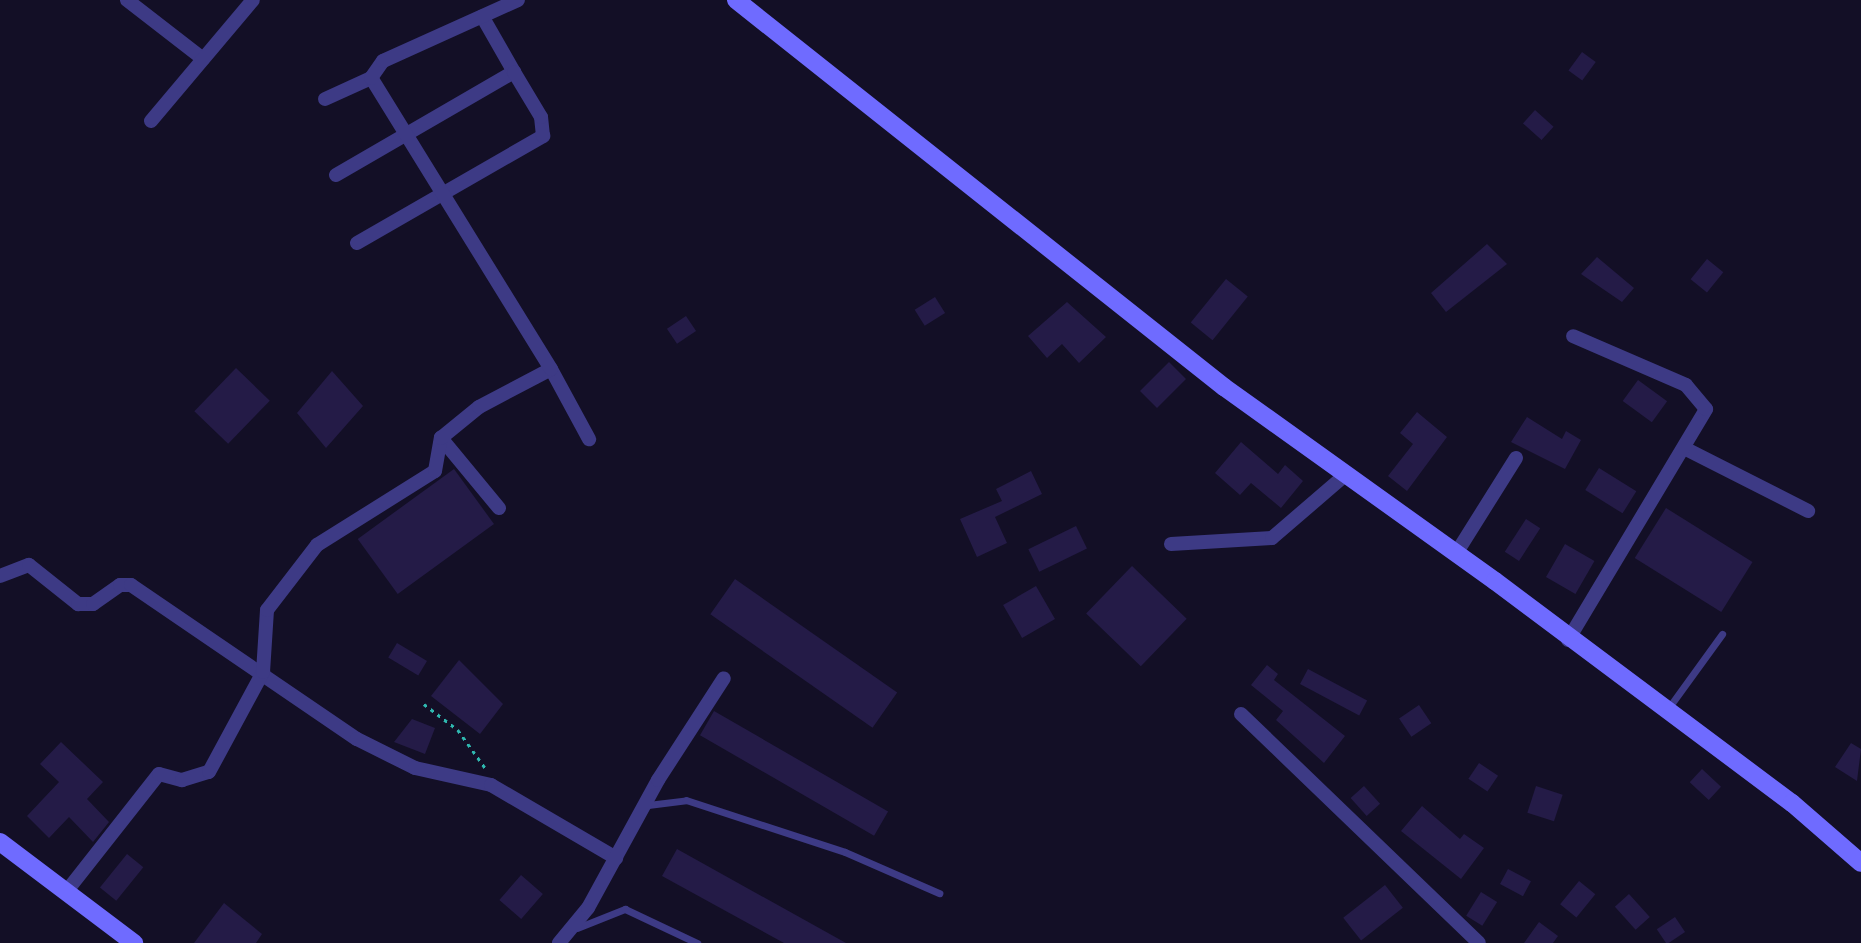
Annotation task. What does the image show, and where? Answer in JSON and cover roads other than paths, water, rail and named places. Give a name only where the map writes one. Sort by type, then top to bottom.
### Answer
[{"type":"street","points":[[127,0],[202,59]]},
{"type":"street","points":[[151,121],[253,0]]},
{"type":"street","points":[[325,99],[371,78],[383,61],[518,0]]},
{"type":"street","points":[[736,0],[1344,476],[1457,552],[1568,640],[1667,710],[1861,863]]},
{"type":"street","points":[[357,243],[543,136],[541,117],[482,16]]},
{"type":"street","points":[[336,175],[514,72]]},
{"type":"street","points":[[371,78],[551,369],[589,439]]},
{"type":"street","points":[[1568,640],[1686,449],[1706,409],[1698,391],[1573,336]]},
{"type":"street","points":[[66,891],[159,774],[182,780],[209,772],[263,672],[267,610],[317,545],[435,471],[441,438],[478,407],[551,369]]},
{"type":"street","points":[[441,438],[499,508]]},
{"type":"street","points":[[1686,449],[1808,511]]},
{"type":"street","points":[[1457,552],[1516,458]]},
{"type":"street","points":[[1171,544],[1272,538],[1344,476]]},
{"type":"street","points":[[0,576],[29,565],[85,605],[131,585],[397,760],[491,785],[616,858]]},
{"type":"street","points":[[564,939],[724,678]]},
{"type":"street","points":[[1241,715],[1479,943]]},
{"type":"street","points":[[0,842],[134,943]]},
{"type":"lane","points":[[1667,710],[1722,634]]},
{"type":"lane","points":[[648,804],[686,800],[845,852],[939,893]]},
{"type":"lane","points":[[564,939],[625,909],[696,943]]}]
